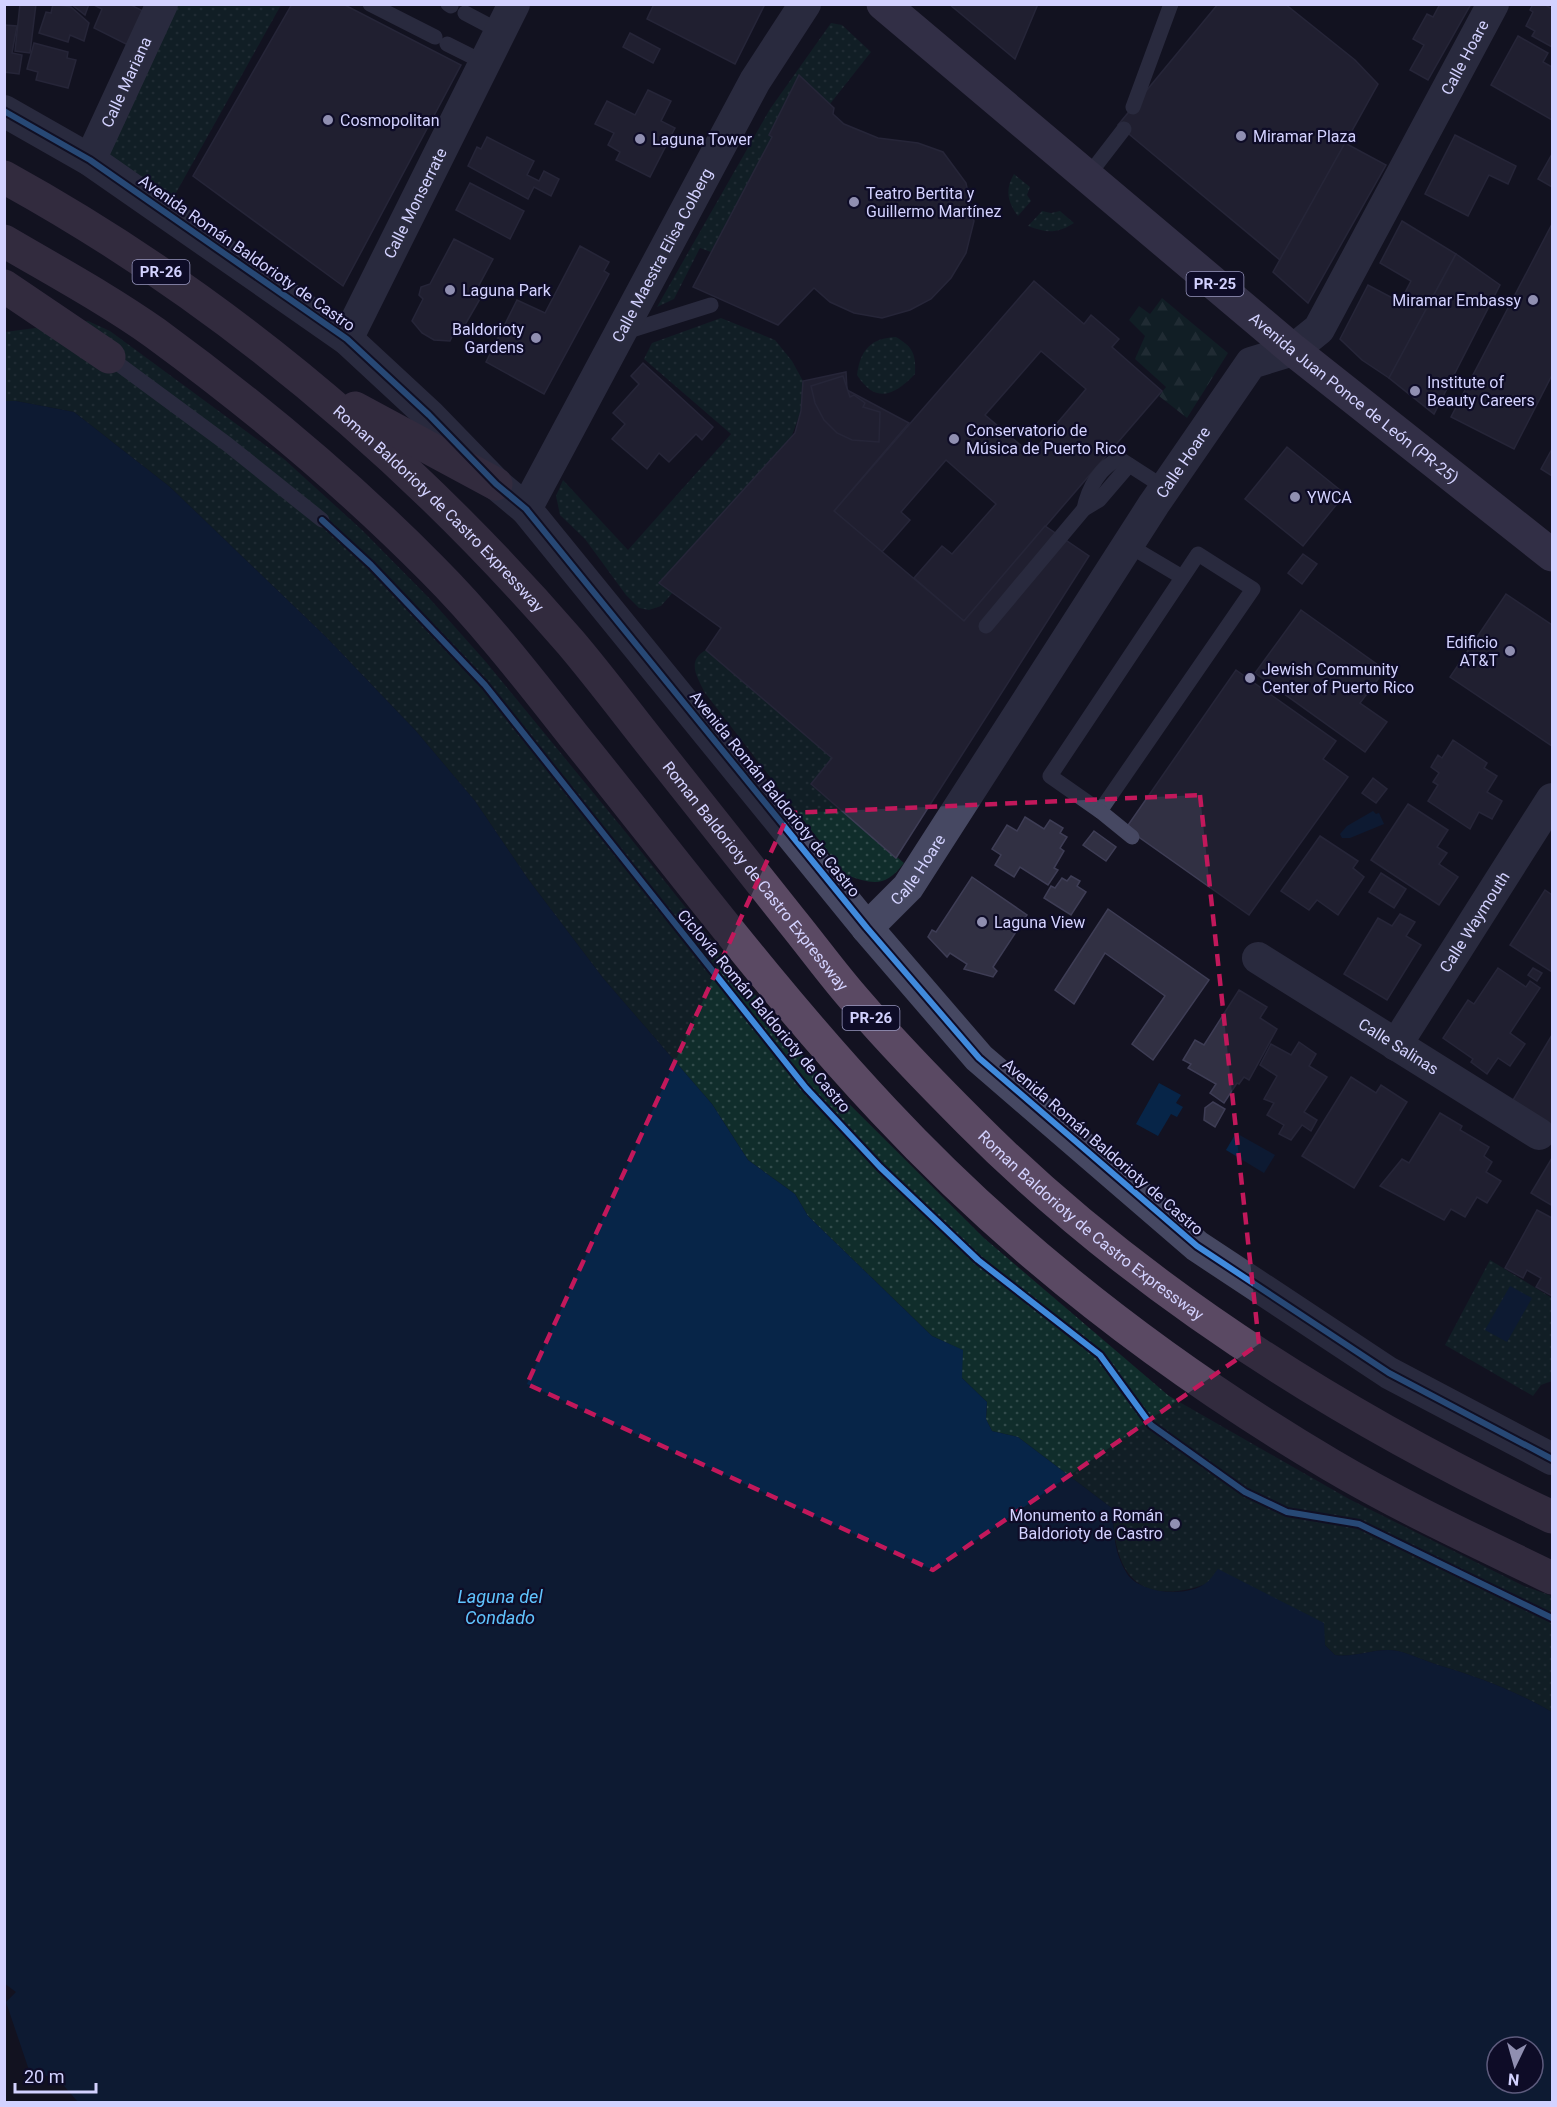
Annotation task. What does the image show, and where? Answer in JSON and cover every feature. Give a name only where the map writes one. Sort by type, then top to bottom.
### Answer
[{"type":"highway","name":"Roman Baldorioty de Castro Expressway","points":[[4,177],[139,256],[308,382],[431,493],[501,565],[573,646],[855,1000],[975,1127],[1031,1178],[1125,1258],[1268,1360],[1355,1416],[1461,1474],[1552,1517]]},
{"type":"highway","name":"PR-26","points":[[4,241],[153,332],[300,448],[432,569],[496,639],[818,1038],[885,1113],[1022,1244],[1163,1356],[1250,1415],[1333,1466],[1420,1513],[1552,1578]]},
{"type":"highway","points":[[4,286],[109,357]]},
{"type":"highway","points":[[308,382],[496,484]]},
{"type":"main road","name":"Avenida Juan Ponce de León (PR-25)","points":[[884,4],[1293,350],[1552,555]]},
{"type":"street","name":"Calle Mariana","points":[[90,160],[162,4]]},
{"type":"street","name":"Calle Maestra Elisa Colberg","points":[[526,509],[755,81],[806,4]]},
{"type":"street","name":"Calle Hoare","points":[[867,928],[908,887],[1128,545],[1251,363],[1293,350],[1319,329],[1493,4]]},
{"type":"street","name":"Calle Monserrate","points":[[347,339],[508,18]]},
{"type":"street","name":"Avenida Román Baldorioty de Castro","points":[[4,111],[90,160],[347,339],[429,415],[496,484],[526,509],[867,928],[979,1058],[1197,1246],[1389,1373],[1550,1452]]},
{"type":"street","name":"Calle Waymouth","points":[[1396,1045],[1552,799]]},
{"type":"street","name":"Calle Salinas","points":[[1258,958],[1539,1134]]},
{"type":"lane","points":[[370,4],[485,63]]},
{"type":"lane","points":[[1133,107],[1171,4]]},
{"type":"lane","points":[[465,14],[508,18]]},
{"type":"lane","points":[[1087,177],[1124,129]]},
{"type":"lane","points":[[620,333],[711,306]]},
{"type":"lane","points":[[109,357],[227,444],[322,520]]},
{"type":"lane","points":[[986,626],[1084,509],[1088,490],[1111,462],[1120,459],[1166,488]]},
{"type":"lane","points":[[1128,545],[1182,577]]},
{"type":"lane","points":[[1100,812],[1253,589],[1198,554],[1050,776],[1132,837]]},
{"type":"highlighted area","points":[[1200,795],[1259,1344],[933,1570],[527,1384],[789,813]]},
{"type":"green space","points":[[173,5],[281,5],[172,200],[104,156]]},
{"type":"green space","points":[[831,23],[842,25],[871,52],[830,104],[799,75],[769,135],[772,137],[711,252],[700,248],[674,299],[657,307],[770,109]]},
{"type":"green space","points":[[1014,174],[1030,187],[1027,195],[1031,201],[1018,216],[1011,206],[1008,195]]},
{"type":"green space","points":[[1042,211],[1051,213],[1060,211],[1074,223],[1051,231],[1028,226]]},
{"type":"green space","points":[[1162,298],[1228,353],[1187,418],[1159,396],[1166,387],[1135,359],[1145,336],[1129,320],[1139,306],[1150,314]]},
{"type":"green space","points":[[721,318],[775,340],[792,361],[803,381],[801,411],[778,473],[661,606],[649,610],[639,608],[626,595],[585,539],[560,515],[556,496],[563,480],[628,550],[731,434],[644,359],[652,343]]},
{"type":"green space","points":[[88,321],[110,331],[284,459],[362,530],[431,600],[486,662],[628,835],[814,1069],[984,1238],[1169,1396],[1349,1499],[1524,1586],[1552,1596],[1552,1712],[1496,1685],[1398,1651],[1382,1650],[1343,1656],[1335,1655],[1325,1645],[1323,1634],[1206,1584],[1182,1590],[1163,1591],[1147,1588],[1134,1580],[1124,1567],[1118,1551],[1113,1509],[1018,1437],[992,1431],[986,1419],[987,1402],[962,1378],[962,1350],[932,1336],[808,1216],[795,1194],[748,1160],[712,1104],[603,978],[528,879],[475,801],[416,731],[326,637],[170,487],[74,412],[5,401],[5,332]]},
{"type":"green space","points":[[896,337],[910,348],[915,361],[915,374],[893,391],[886,394],[878,393],[864,384],[857,375],[861,359],[873,343]]},
{"type":"green space","points":[[706,650],[832,758],[811,785],[904,863],[891,877],[871,882],[846,875],[705,693],[695,670],[695,664],[696,659]]},
{"type":"green space","points":[[1490,1260],[1552,1298],[1552,1381],[1541,1385],[1533,1396],[1445,1345]]},
{"type":"water","name":"Laguna del Condado","points":[[5,401],[74,412],[170,487],[326,637],[416,731],[475,801],[528,879],[603,978],[712,1104],[748,1160],[795,1194],[808,1216],[932,1336],[963,1350],[962,1378],[987,1402],[986,1419],[992,1431],[1018,1437],[1113,1509],[1117,1549],[1126,1572],[1132,1579],[1152,1589],[1187,1591],[1206,1583],[1218,1569],[1324,1623],[1325,1645],[1335,1655],[1343,1656],[1382,1650],[1398,1651],[1496,1685],[1552,1712],[1552,2102],[78,2102],[59,2080],[29,2070],[6,2002],[16,1992],[4,1983]]},
{"type":"water","points":[[1373,811],[1376,814],[1379,813],[1384,824],[1350,838],[1342,838],[1340,834],[1347,826]]},
{"type":"water","points":[[1159,1083],[1181,1095],[1176,1103],[1183,1107],[1177,1117],[1171,1114],[1158,1136],[1136,1124]]},
{"type":"water","points":[[1236,1133],[1275,1155],[1264,1173],[1226,1150]]},
{"type":"water","points":[[1510,1286],[1532,1298],[1507,1342],[1485,1330]]},
{"type":"building","points":[[20,4],[36,4],[30,53],[15,51]]},
{"type":"building","points":[[53,4],[71,7],[89,23],[84,41],[70,35],[68,42],[39,33],[46,12],[51,13]]},
{"type":"building","points":[[71,4],[89,4],[85,15]]},
{"type":"building","points":[[92,4],[129,4],[143,11],[128,45],[94,28],[102,9]]},
{"type":"building","name":"Cosmopolitan","points":[[292,4],[343,4],[461,65],[343,286],[193,176]]},
{"type":"building","points":[[654,4],[765,4],[735,64],[647,19]]},
{"type":"building","points":[[949,4],[1038,4],[1015,59]]},
{"type":"building","name":"Miramar Plaza","points":[[1218,4],[1285,4],[1355,60],[1378,84],[1280,260],[1118,125]]},
{"type":"building","points":[[1440,4],[1471,4],[1428,80],[1410,70],[1424,45],[1413,39],[1427,14],[1433,17]]},
{"type":"building","points":[[1533,4],[1544,4],[1552,9],[1552,47],[1532,36],[1535,31],[1526,26],[1533,12],[1530,10]]},
{"type":"building","points":[[4,25],[17,26],[12,53],[22,55],[19,74],[4,72]]},
{"type":"building","points":[[630,33],[660,49],[653,63],[623,47]]},
{"type":"building","points":[[1518,36],[1548,53],[1543,62],[1552,67],[1552,120],[1491,85]]},
{"type":"building","points":[[34,43],[68,52],[67,58],[76,60],[68,88],[36,80],[38,72],[27,69]]},
{"type":"building","name":"Teatro Bertita y Guillermo Martínez","points":[[799,75],[834,108],[833,114],[844,124],[878,138],[918,143],[943,152],[966,183],[974,221],[966,253],[951,278],[931,299],[910,310],[882,318],[854,313],[830,302],[814,288],[778,325],[693,287],[772,137],[769,135]]},
{"type":"building","name":"Laguna Tower","points":[[648,90],[671,101],[661,121],[675,128],[650,177],[616,160],[620,152],[608,145],[614,133],[595,124],[607,101],[635,115]]},
{"type":"building","points":[[1455,135],[1516,166],[1508,184],[1489,175],[1468,216],[1425,194]]},
{"type":"building","points":[[487,137],[534,161],[527,175],[539,181],[544,171],[559,179],[551,196],[534,187],[528,199],[468,166],[477,147],[481,149]]},
{"type":"building","points":[[1345,143],[1386,165],[1308,303],[1273,272]]},
{"type":"building","points":[[1552,154],[1552,187],[1538,179]]},
{"type":"building","points":[[470,183],[524,211],[510,239],[456,210]]},
{"type":"building","points":[[1402,221],[1456,254],[1389,378],[1362,360],[1340,339],[1368,285],[1400,302],[1411,281],[1380,263]]},
{"type":"building","name":"Miramar Embassy","points":[[1552,224],[1552,375],[1514,449],[1451,417]]},
{"type":"building","name":"Laguna Park","points":[[454,239],[493,259],[477,289],[484,292],[462,330],[456,328],[450,341],[434,340],[422,333],[412,321],[423,299],[419,295],[421,287],[430,284]]},
{"type":"building","name":"Baldorioty Gardens","points":[[580,246],[609,262],[604,271],[609,274],[544,394],[486,362],[517,300],[545,313]]},
{"type":"building","points":[[1456,254],[1500,285],[1434,414],[1389,378]]},
{"type":"building","name":"Conservatorio de Música de Puerto Rico","points":[[1034,281],[1084,324],[1091,315],[1119,339],[1112,347],[1162,391],[964,621],[914,578],[942,546],[952,554],[996,504],[946,460],[901,512],[910,520],[882,552],[834,511]],"holes":[[[1041,351],[1086,389],[1031,454],[985,415]]]},
{"type":"building","points":[[643,363],[713,427],[702,440],[696,434],[669,462],[659,453],[647,469],[612,439],[625,424],[613,413],[639,384],[631,376]]},
{"type":"building","points":[[846,372],[847,390],[909,423],[834,511],[964,621],[1045,526],[1089,556],[896,858],[811,784],[832,758],[706,650],[721,628],[659,583],[795,433],[801,411],[803,381]]},
{"type":"building","points":[[843,376],[850,397],[854,395],[865,403],[863,407],[880,412],[879,442],[852,440],[837,433],[824,420],[815,403],[811,386]]},
{"type":"building","name":"YWCA","points":[[1287,447],[1345,494],[1303,546],[1245,499]]},
{"type":"building","points":[[1552,449],[1552,476],[1541,469]]},
{"type":"building","points":[[1303,554],[1317,564],[1302,584],[1288,573]]},
{"type":"building","name":"Edificio AT&T","points":[[1506,594],[1552,625],[1552,746],[1450,677]]},
{"type":"building","points":[[1301,610],[1385,670],[1360,703],[1387,722],[1365,752],[1255,673]]},
{"type":"building","points":[[1236,670],[1336,741],[1323,759],[1348,777],[1249,915],[1126,828]]},
{"type":"building","points":[[1453,740],[1487,763],[1484,768],[1497,776],[1487,792],[1502,801],[1492,819],[1479,812],[1470,829],[1428,801],[1438,785],[1433,782],[1439,773],[1431,767],[1438,755],[1442,758]]},
{"type":"building","points":[[1373,778],[1387,789],[1376,803],[1362,793]]},
{"type":"building","points":[[1408,804],[1448,830],[1437,847],[1447,853],[1439,864],[1458,877],[1439,905],[1371,860]]},
{"type":"building","points":[[1025,817],[1044,829],[1050,820],[1063,828],[1060,833],[1067,837],[1060,848],[1064,851],[1054,868],[1058,870],[1048,885],[1020,867],[1014,877],[995,865],[1001,855],[992,849],[1007,825],[1017,831]]},
{"type":"building","points":[[1094,831],[1116,847],[1106,861],[1083,845]]},
{"type":"building","points":[[1320,836],[1358,861],[1353,868],[1364,877],[1338,915],[1317,900],[1309,910],[1281,891]]},
{"type":"building","points":[[1381,873],[1406,889],[1394,908],[1369,892]]},
{"type":"building","points":[[1071,876],[1080,881],[1077,886],[1086,892],[1071,915],[1044,898],[1051,886],[1055,888],[1062,878],[1067,881]]},
{"type":"building","name":"Laguna View","points":[[972,877],[1027,915],[993,967],[997,971],[993,977],[964,969],[967,964],[950,953],[947,957],[928,937],[932,930],[936,932]]},
{"type":"building","points":[[1545,890],[1552,895],[1552,972],[1510,945]]},
{"type":"building","points":[[1108,909],[1209,980],[1153,1060],[1132,1044],[1165,996],[1105,953],[1074,1004],[1055,990]]},
{"type":"building","points":[[1400,914],[1415,922],[1406,936],[1421,945],[1387,1000],[1344,974],[1378,918],[1392,926]]},
{"type":"building","points":[[1498,968],[1526,987],[1530,981],[1540,988],[1510,1033],[1525,1044],[1510,1066],[1498,1058],[1487,1074],[1471,1062],[1473,1059],[1443,1038],[1468,1000],[1474,1004]]},
{"type":"building","points":[[1533,968],[1542,973],[1537,981],[1528,975]]},
{"type":"building","points":[[1239,990],[1267,1007],[1260,1018],[1277,1029],[1249,1080],[1244,1077],[1239,1084],[1237,1083],[1224,1103],[1210,1093],[1216,1084],[1188,1068],[1191,1064],[1183,1060],[1195,1040],[1204,1045]]},
{"type":"building","points":[[1552,1035],[1552,1131],[1510,1105]]},
{"type":"building","points":[[1299,1042],[1316,1054],[1309,1066],[1327,1077],[1304,1112],[1317,1120],[1311,1131],[1302,1125],[1291,1140],[1279,1134],[1284,1125],[1267,1115],[1274,1103],[1264,1099],[1277,1076],[1260,1065],[1271,1044],[1291,1055]]},
{"type":"building","points":[[1351,1077],[1376,1093],[1381,1085],[1407,1102],[1354,1188],[1302,1156]]},
{"type":"building","points":[[1213,1102],[1225,1109],[1215,1127],[1204,1120],[1205,1108]]},
{"type":"building","points":[[1440,1113],[1462,1126],[1460,1130],[1489,1147],[1484,1156],[1492,1162],[1486,1172],[1501,1181],[1487,1203],[1477,1197],[1465,1217],[1451,1209],[1444,1220],[1380,1186],[1402,1159],[1409,1163]]},
{"type":"building","points":[[1552,1158],[1552,1202],[1551,1205],[1531,1193]]},
{"type":"building","points":[[1537,1210],[1552,1218],[1552,1296],[1536,1287],[1541,1278],[1527,1270],[1523,1278],[1505,1268]]},
{"type":"cycle path","points":[[4,111],[90,160],[347,339],[429,415],[496,484],[526,509],[867,928],[979,1058],[1197,1246],[1389,1373],[1552,1459]]},
{"type":"cycle path","name":"Ciclovía Román Baldorioty de Castro","points":[[322,520],[371,565],[485,685],[806,1088],[880,1167],[978,1260],[1100,1355],[1151,1425],[1245,1492],[1287,1512],[1359,1524],[1552,1618]]},
{"type":"place","name":"Cosmopolitan","points":[[328,120]]},
{"type":"place","name":"Miramar Plaza","points":[[1241,136]]},
{"type":"place","name":"Laguna Tower","points":[[640,139]]},
{"type":"place","name":"Teatro Bertita y Guillermo Martínez","points":[[854,202]]},
{"type":"place","name":"Laguna Park","points":[[450,290]]},
{"type":"place","name":"Miramar Embassy","points":[[1533,300]]},
{"type":"place","name":"Baldorioty Gardens","points":[[536,338]]},
{"type":"place","name":"Institute of Beauty Careers","points":[[1415,391]]},
{"type":"place","name":"Conservatorio de Música de Puerto Rico","points":[[954,439]]},
{"type":"place","name":"YWCA","points":[[1295,497]]},
{"type":"place","name":"Edificio AT&T","points":[[1510,651]]},
{"type":"place","name":"Jewish Community Center of Puerto Rico","points":[[1250,678]]},
{"type":"place","name":"Laguna View","points":[[982,922]]},
{"type":"place","name":"Monumento a Román Baldorioty de Castro","points":[[1175,1524]]}]
